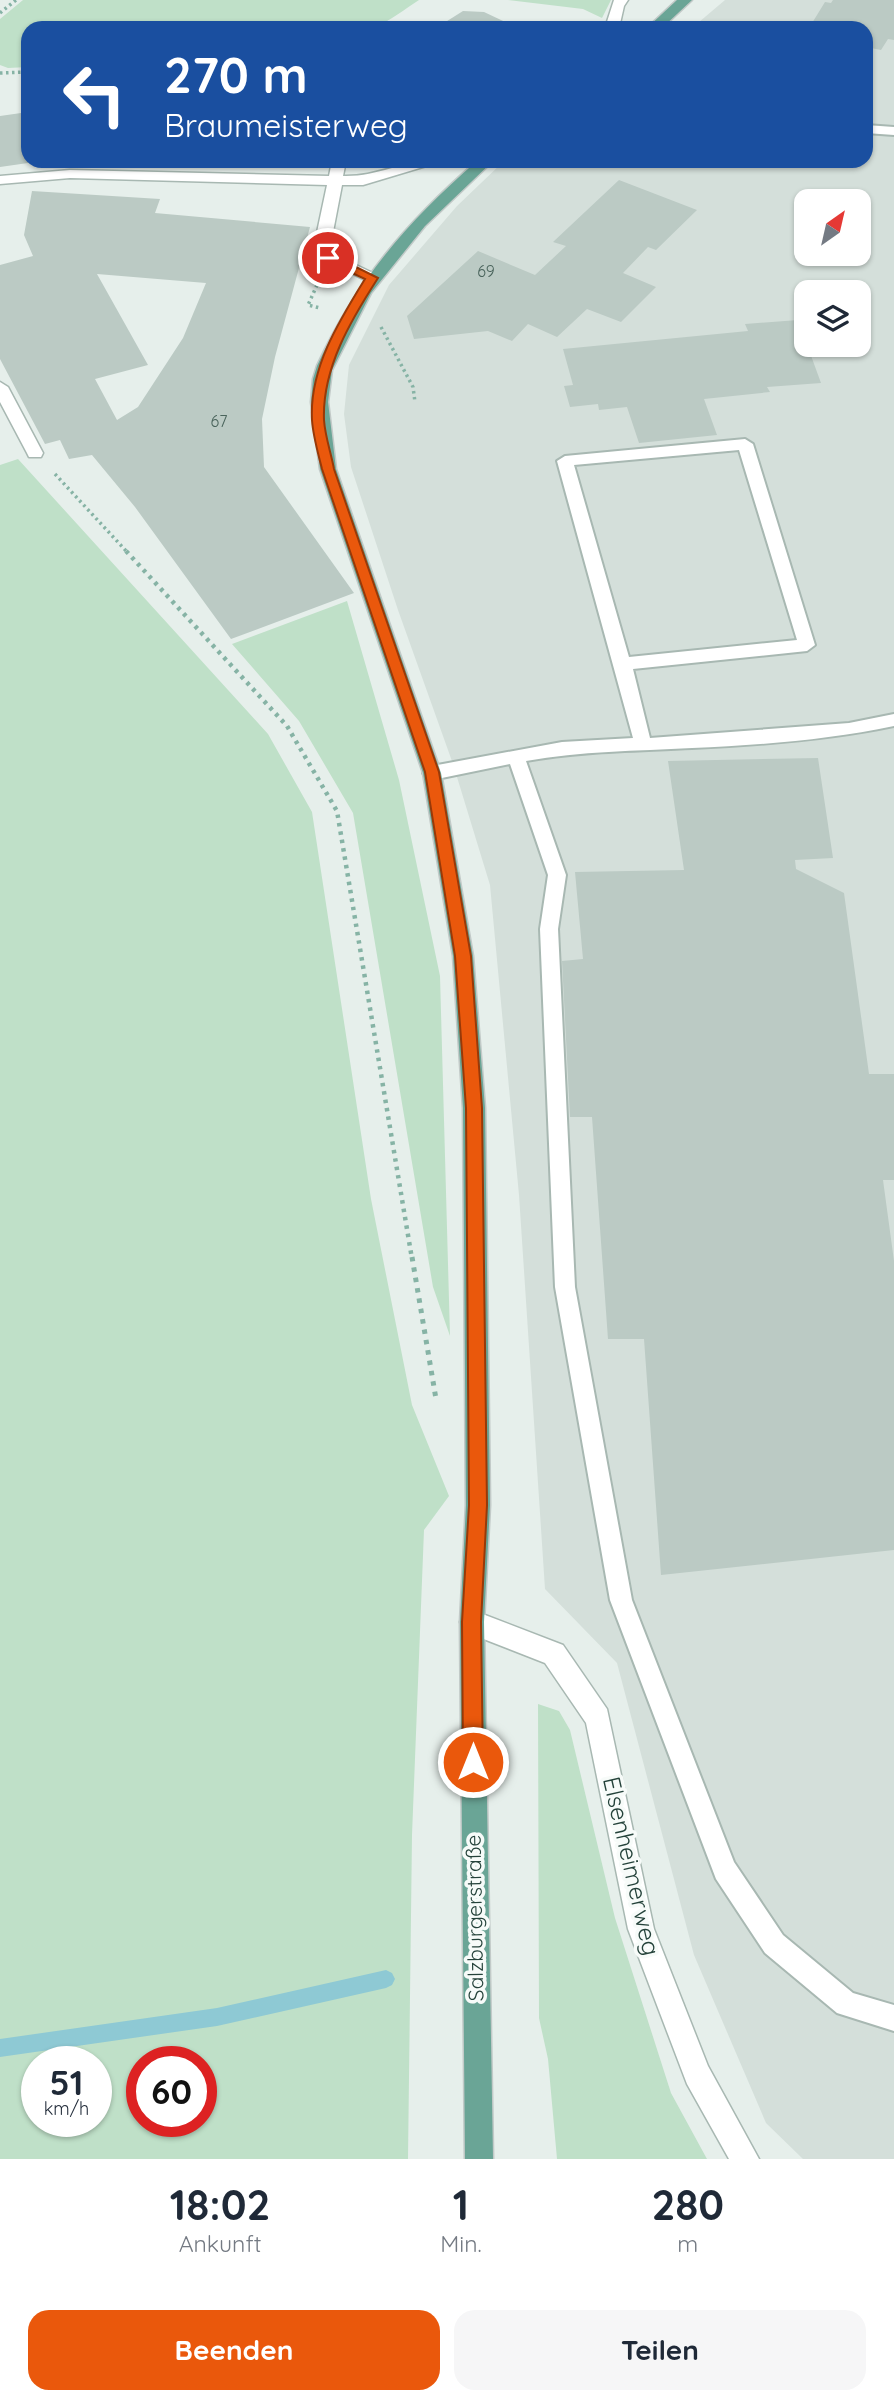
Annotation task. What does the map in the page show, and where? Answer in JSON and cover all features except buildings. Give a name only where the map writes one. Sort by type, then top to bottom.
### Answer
[{"type":"main road","points":[[662,21],[685,0]]},
{"type":"main road","name":"Salzburgerstraße","points":[[478,168],[414,228],[372,278],[348,315],[321,376],[318,421],[328,469],[432,772],[463,956],[474,1108],[478,1505],[472,1622],[479,2159]]},
{"type":"street","points":[[612,21],[621,0]]},
{"type":"street","points":[[337,168],[324,237],[328,258],[372,278]]},
{"type":"street","points":[[0,180],[70,174],[363,181],[405,168]]},
{"type":"street","points":[[0,387],[35,453]]},
{"type":"street","name":"Elsenheimerweg","points":[[472,1622],[554,1654],[598,1718],[641,1929],[697,2074],[746,2159]]},
{"type":"lane","points":[[873,130],[893,131],[894,116]]},
{"type":"lane","points":[[623,664],[807,645],[745,444],[565,461],[643,743]]},
{"type":"lane","points":[[432,772],[562,748],[768,737],[849,729],[894,720]]},
{"type":"lane","points":[[516,757],[557,874],[549,929],[565,1287],[621,1600],[725,1870],[774,1944],[846,2004],[894,2018]]},
{"type":"path","points":[[0,13],[16,0]]},
{"type":"path","points":[[0,73],[21,72]]},
{"type":"path","points":[[35,453],[287,726],[337,811],[438,1408]]},
{"type":"shaded area","points":[[725,0],[894,0],[894,2159],[803,2159],[766,2123],[694,1955],[617,1663],[545,1589],[519,1195],[490,885],[453,764],[351,467],[344,414],[349,365],[389,285],[457,206],[497,168],[873,168],[873,21],[700,21]]},
{"type":"green space","points":[[23,0],[419,0],[387,21],[21,21],[21,67],[8,68],[0,65],[0,19]]},
{"type":"green space","points":[[508,0],[611,0],[602,18],[583,9]]},
{"type":"green space","points":[[18,459],[268,734],[312,812],[371,1199],[412,1405],[449,1496],[424,1530],[412,1835],[408,2159],[0,2159],[0,465]]},
{"type":"green space","points":[[347,601],[399,780],[440,976],[450,1336],[433,1287],[353,813],[299,721],[232,644]]},
{"type":"green space","points":[[538,1704],[559,1711],[570,1730],[615,1918],[671,2093],[707,2159],[557,2159],[548,2059],[539,2018]]},
{"type":"waterway","points":[[0,2048],[217,2017],[386,1979]]},
{"type":"route","points":[[328,258],[372,278],[348,315],[321,376],[318,421],[328,469],[432,772],[463,956],[474,1108],[478,1505],[472,1622],[473,1762]]}]
